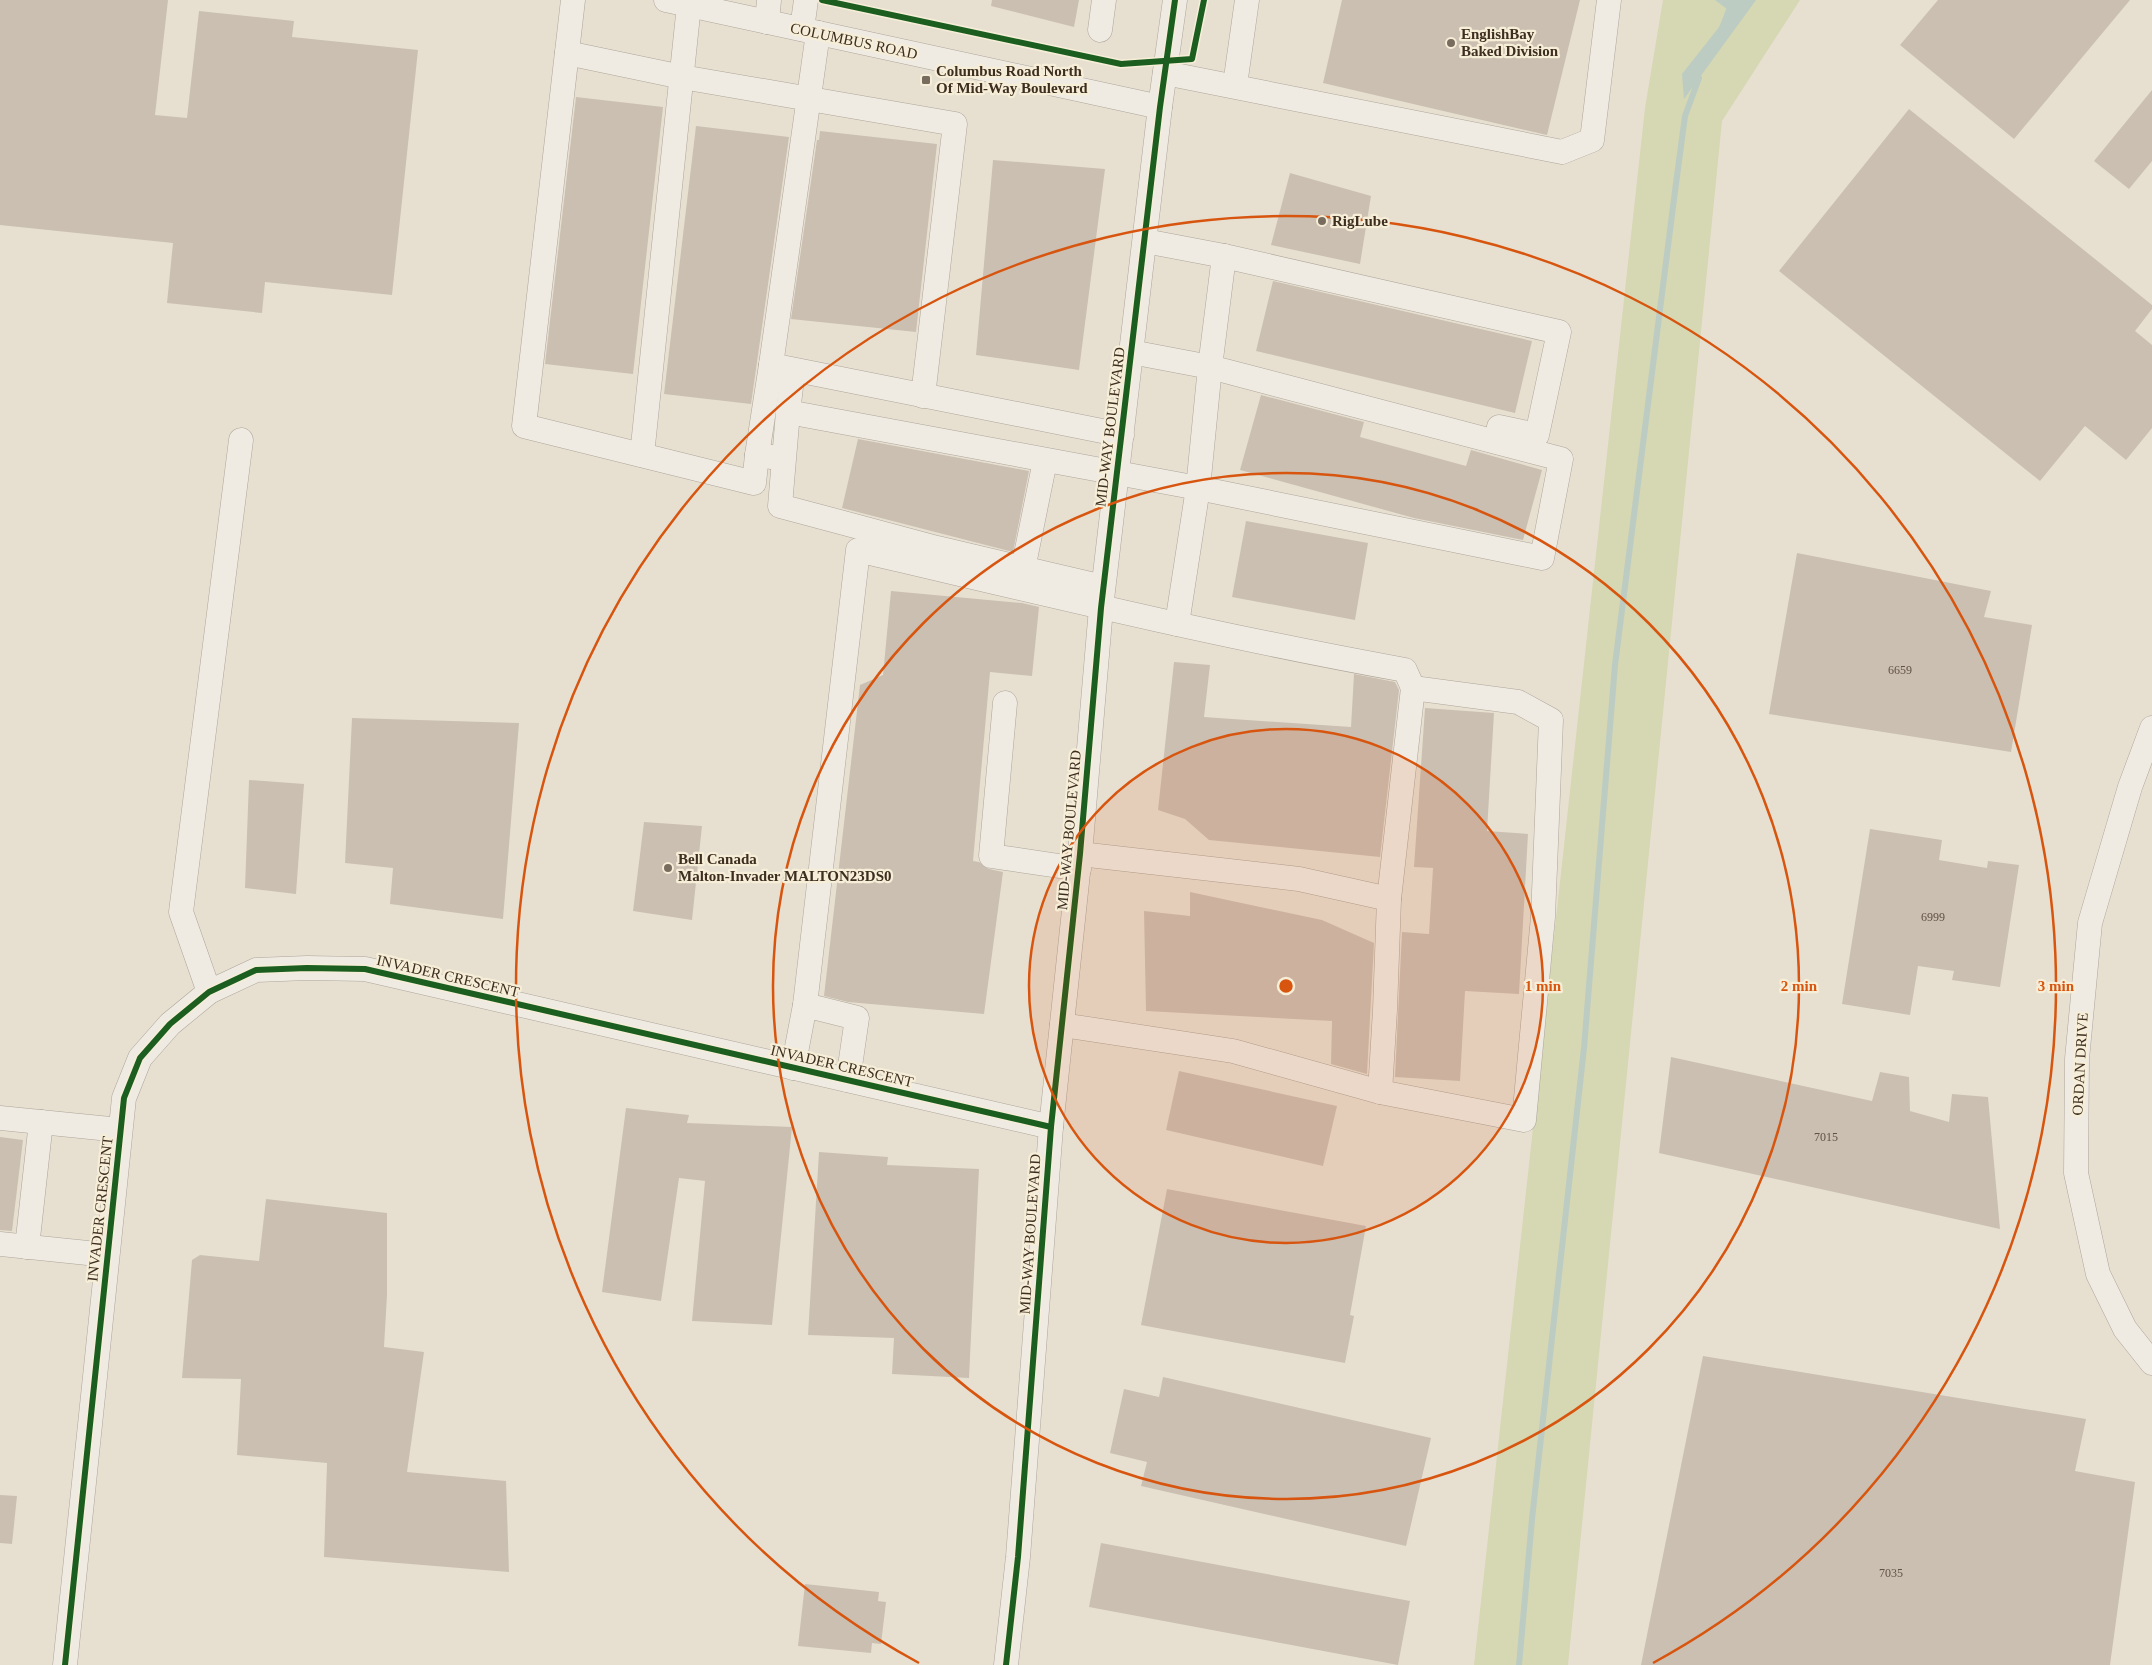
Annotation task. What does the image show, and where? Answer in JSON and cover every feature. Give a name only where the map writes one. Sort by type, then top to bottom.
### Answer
[{"type":"street","points":[[573,0],[524,426],[754,483],[757,455],[782,367],[808,99],[810,31],[806,0]]},
{"type":"street","name":"COLUMBUS ROAD","points":[[666,0],[689,5],[768,11],[810,31],[1160,107]]},
{"type":"street","points":[[1100,30],[1104,0]]},
{"type":"street","name":"MID-WAY BOULEVARD","points":[[1006,1665],[1018,1557],[1051,1127],[1080,862],[1102,598],[1160,107],[1176,0]]},
{"type":"street","points":[[1235,85],[1247,0]]},
{"type":"street","points":[[1165,73],[1235,85],[1562,152],[1592,140],[1609,0]]},
{"type":"street","points":[[642,456],[689,5]]},
{"type":"street","points":[[567,54],[682,77],[956,124],[923,396]]},
{"type":"street","points":[[1131,352],[1210,363],[1537,435],[1559,332],[1224,256],[1145,241]]},
{"type":"street","points":[[1177,624],[1198,488],[1210,363],[1224,256]]},
{"type":"street","points":[[788,412],[1198,488],[1542,558],[1561,459],[1210,363]]},
{"type":"street","points":[[782,367],[1122,435]]},
{"type":"street","points":[[782,367],[788,412],[780,506],[1023,569],[1177,624],[1405,670],[1413,688],[1388,899],[1385,1010],[1380,1092]]},
{"type":"street","points":[[209,992],[181,912],[241,440]]},
{"type":"street","points":[[757,455],[784,458]]},
{"type":"street","points":[[1023,569],[1045,460]]},
{"type":"street","points":[[793,1068],[805,1005],[858,550],[1102,598]]},
{"type":"street","points":[[1062,1025],[1232,1051],[1380,1092],[1524,1120],[1543,917],[1551,720],[1518,702],[1413,688]]},
{"type":"street","points":[[1005,703],[991,856],[1299,879],[1388,899]]},
{"type":"street","name":"ORDAN DRIVE","points":[[2152,728],[2130,787],[2090,923],[2077,1060],[2076,1173],[2098,1274],[2125,1329],[2152,1363]]},
{"type":"street","name":"INVADER CRESCENT","points":[[65,1665],[124,1098],[140,1058],[170,1024],[209,992],[256,970],[307,968],[365,970],[1051,1127]]},
{"type":"street","points":[[805,1005],[857,1018],[848,1080]]},
{"type":"street","points":[[0,1118],[120,1130]]},
{"type":"street","points":[[27,1247],[42,1122]]},
{"type":"street","points":[[0,1244],[107,1256]]},
{"type":"green space","points":[[1663,0],[1800,0],[1722,121],[1568,1665],[1474,1665],[1645,108]]},
{"type":"shaded area","points":[[1715,0],[1756,0],[1684,99],[1682,74],[1731,12]]},
{"type":"building","points":[[0,0],[168,0],[155,115],[187,118],[199,11],[294,21],[292,37],[418,50],[392,295],[265,282],[262,313],[167,303],[173,243],[0,225]]},
{"type":"building","points":[[992,0],[1079,0],[1074,27],[991,6]]},
{"type":"building","name":"EnglishBay Baked Division","points":[[1342,0],[1580,0],[1547,135],[1323,83]]},
{"type":"building","points":[[1938,0],[2130,0],[2014,139],[1900,45]]},
{"type":"building","points":[[2152,90],[2152,161],[2129,189],[2094,161]]},
{"type":"building","points":[[576,97],[663,107],[633,374],[545,364]]},
{"type":"building","points":[[1909,109],[2152,305],[2152,309],[2135,331],[2152,345],[2152,428],[2126,460],[2085,426],[2040,481],[1779,271]]},
{"type":"building","points":[[696,126],[789,137],[751,404],[664,394]]},
{"type":"building","points":[[820,131],[937,144],[916,332],[791,319],[817,140],[819,140]]},
{"type":"building","points":[[993,160],[1105,169],[1079,370],[976,355]]},
{"type":"building","name":"RigLube","points":[[1290,173],[1371,196],[1360,264],[1271,245]]},
{"type":"building","points":[[1273,281],[1532,341],[1515,413],[1256,351]]},
{"type":"building","points":[[1261,395],[1364,422],[1360,437],[1466,466],[1471,450],[1542,470],[1523,540],[1414,518],[1240,470]]},
{"type":"building","points":[[858,439],[1029,471],[1013,552],[842,508]]},
{"type":"building","points":[[1246,521],[1368,543],[1355,620],[1232,597]]},
{"type":"building","points":[[1797,553],[1991,591],[1984,617],[2032,625],[2011,752],[1769,714]]},
{"type":"building","points":[[891,591],[1022,603],[1039,607],[1032,676],[990,672],[973,861],[979,862],[989,869],[1003,872],[984,1014],[848,1002],[824,996],[860,685],[883,675]]},
{"type":"building","points":[[1174,662],[1210,665],[1204,717],[1351,727],[1354,674],[1395,682],[1399,690],[1380,857],[1209,840],[1185,819],[1158,810]]},
{"type":"building","points":[[1425,708],[1494,713],[1487,831],[1528,834],[1519,994],[1465,991],[1460,1081],[1395,1077],[1402,932],[1429,934],[1433,868],[1414,867]]},
{"type":"building","points":[[352,718],[519,723],[503,919],[390,904],[393,868],[345,863]]},
{"type":"building","points":[[249,780],[304,784],[296,894],[245,888]]},
{"type":"building","name":"Bell Canada Malton-Invader MALTON23DS0","points":[[644,822],[702,826],[692,920],[633,911]]},
{"type":"building","points":[[1870,829],[1942,840],[1939,860],[1987,868],[1988,861],[2019,865],[2000,987],[1952,980],[1954,971],[1918,966],[1910,1015],[1842,1004]]},
{"type":"building","points":[[1190,892],[1322,920],[1374,943],[1367,1074],[1331,1064],[1332,1021],[1146,1011],[1144,911],[1190,916]]},
{"type":"building","points":[[1671,1057],[1872,1101],[1880,1072],[1909,1077],[1910,1111],[1949,1122],[1952,1094],[1988,1097],[2000,1229],[1659,1153]]},
{"type":"building","points":[[1179,1071],[1337,1106],[1323,1166],[1166,1130]]},
{"type":"building","points":[[626,1108],[689,1115],[687,1123],[792,1127],[772,1325],[692,1321],[705,1181],[679,1178],[661,1301],[602,1292]]},
{"type":"building","points":[[0,1137],[23,1140],[12,1231],[0,1230]]},
{"type":"building","points":[[819,1152],[888,1157],[887,1165],[979,1169],[969,1378],[892,1374],[894,1338],[808,1335]]},
{"type":"building","points":[[1167,1189],[1366,1226],[1350,1315],[1354,1316],[1345,1363],[1141,1325]]},
{"type":"building","points":[[266,1199],[387,1213],[387,1295],[384,1347],[424,1352],[407,1472],[506,1481],[509,1572],[324,1557],[327,1463],[237,1455],[241,1379],[182,1378],[192,1260],[200,1255],[259,1261]]},
{"type":"building","points":[[1703,1356],[2086,1419],[2075,1471],[2135,1482],[2110,1665],[1641,1665]]},
{"type":"building","points":[[1163,1377],[1431,1438],[1406,1546],[1141,1486],[1147,1462],[1110,1453],[1124,1389],[1159,1397]]},
{"type":"building","points":[[0,1495],[17,1496],[12,1544],[0,1543]]},
{"type":"building","points":[[1101,1543],[1410,1601],[1398,1665],[1089,1607]]},
{"type":"building","points":[[805,1584],[879,1592],[878,1601],[886,1602],[881,1644],[872,1643],[871,1653],[798,1646]]},
{"type":"waterway","points":[[1722,28],[1733,0]]},
{"type":"waterway","points":[[1519,1665],[1532,1519],[1584,1048],[1615,665],[1685,116],[1699,78]]},
{"type":"cycle path","points":[[822,0],[1121,64],[1192,59],[1204,0]]},
{"type":"cycle path","points":[[1006,1665],[1018,1557],[1051,1127],[1080,854],[1101,608],[1160,107],[1175,0]]},
{"type":"cycle path","points":[[65,1665],[124,1098],[140,1058],[170,1024],[209,992],[256,970],[307,968],[365,969],[1051,1127]]},
{"type":"place","name":"EnglishBay Baked Division","points":[[1451,43]]},
{"type":"place","name":"Columbus Road North Of Mid-Way Boulevard","points":[[926,80]]},
{"type":"place","name":"RigLube","points":[[1322,221]]},
{"type":"place","name":"Bell Canada Malton-Invader MALTON23DS0","points":[[668,868]]}]
